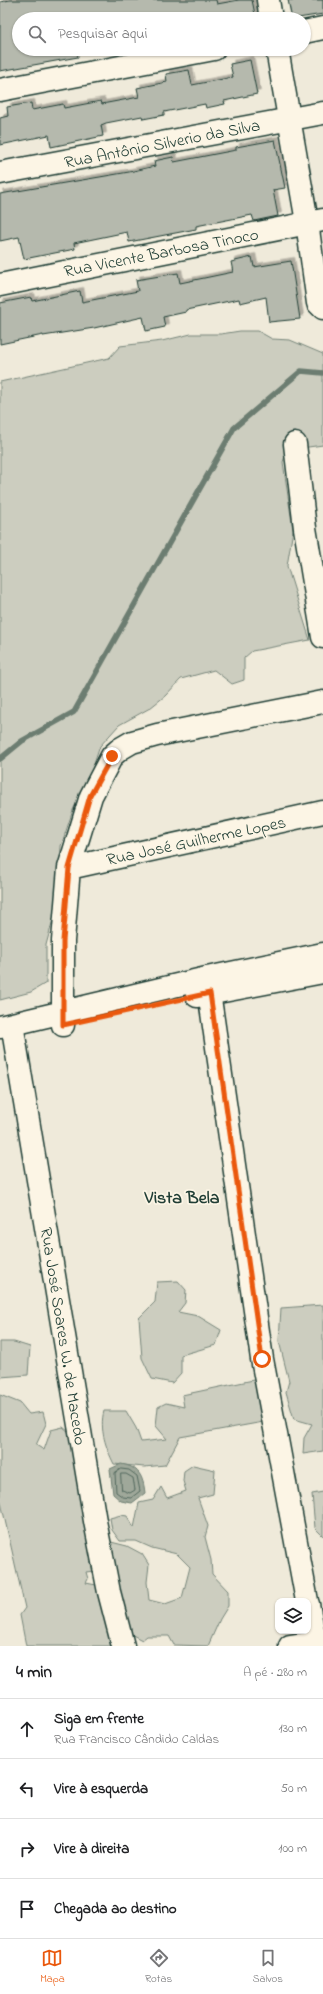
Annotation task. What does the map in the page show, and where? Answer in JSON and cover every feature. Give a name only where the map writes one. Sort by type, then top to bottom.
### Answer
[{"type":"street","points":[[268,0],[270,12]]},
{"type":"street","points":[[311,31],[323,28]]},
{"type":"street","points":[[0,90],[177,56]]},
{"type":"street","points":[[278,56],[289,120],[315,221],[318,303],[323,308]]},
{"type":"street","name":"Rua Antônio Silverio da Silva","points":[[0,173],[323,113]]},
{"type":"street","name":"Rua Vicente Barbosa Tinoco","points":[[0,285],[315,221]]},
{"type":"street","points":[[295,444],[314,526],[323,637]]},
{"type":"street","points":[[63,1019],[63,941],[69,868],[90,796],[105,766],[120,749],[132,742],[157,735],[323,702]]},
{"type":"street","name":"Rua José Guilherme Lopes","points":[[69,868],[323,812]]},
{"type":"street","points":[[7,1032],[209,986],[323,954]]},
{"type":"street","points":[[209,986],[323,972]]},
{"type":"street","points":[[209,986],[262,1359],[306,1598]]},
{"type":"street","name":"Rua José Soares W. de Macedo","points":[[7,1032],[95,1521],[109,1592],[123,1646]]},
{"type":"street","points":[[290,1646],[316,1644],[311,1619]]},
{"type":"shaded area","points":[[240,331],[258,331],[272,339],[290,340],[323,354],[323,445],[301,448],[286,453],[283,462],[293,530],[287,566],[310,640],[252,651],[244,658],[244,680],[232,684],[214,670],[181,679],[165,696],[150,708],[119,725],[100,746],[91,773],[73,810],[61,846],[58,901],[46,945],[46,983],[31,992],[0,1000],[0,382],[109,358],[120,346],[162,341],[191,334],[221,334]]},
{"type":"shaded area","points":[[178,1281],[186,1290],[185,1303],[178,1312],[198,1316],[221,1330],[216,1345],[181,1355],[181,1373],[172,1383],[152,1379],[142,1358],[139,1318],[155,1302],[157,1282]]},
{"type":"shaded area","points":[[323,1305],[323,1451],[303,1454],[304,1438],[312,1424],[294,1419],[286,1392],[289,1381],[279,1341],[281,1308]]},
{"type":"shaded area","points":[[0,1342],[14,1342],[30,1347],[28,1375],[0,1377]]},
{"type":"shaded area","points":[[258,1379],[269,1421],[180,1437],[165,1465],[144,1467],[114,1464],[108,1452],[104,1438],[102,1425],[104,1411],[126,1411],[136,1428],[141,1442],[167,1439],[156,1426],[158,1407],[166,1403],[184,1407],[182,1395]]},
{"type":"shaded area","points":[[0,1395],[20,1403],[29,1414],[43,1412],[46,1424],[36,1445],[44,1450],[51,1430],[63,1427],[75,1437],[94,1571],[86,1572],[88,1579],[86,1583],[101,1586],[111,1646],[26,1646],[20,1615],[25,1608],[0,1498]]},
{"type":"shaded area","points":[[193,1465],[215,1470],[213,1494],[198,1498],[208,1526],[205,1537],[211,1560],[212,1574],[228,1591],[228,1606],[220,1619],[208,1646],[174,1645],[169,1636],[147,1636],[142,1640],[125,1631],[111,1573],[115,1562],[108,1550],[111,1542],[127,1546],[142,1554],[149,1565],[147,1582],[149,1600],[165,1604],[182,1598],[190,1567],[177,1554],[152,1548],[136,1541],[120,1541],[112,1530],[110,1518],[121,1515],[127,1516],[134,1528],[139,1503],[153,1500],[161,1487],[167,1498],[186,1491],[183,1481],[184,1471]]},
{"type":"shaded area","points":[[323,1492],[323,1536],[315,1528],[312,1494]]},
{"type":"water","points":[[121,1464],[132,1467],[136,1470],[143,1482],[145,1493],[132,1503],[121,1501],[113,1494],[110,1469]]},
{"type":"building","points":[[10,0],[216,0],[217,4],[239,0],[252,0],[255,12],[12,12],[12,56],[78,57],[0,71],[0,2]]},
{"type":"building","points":[[288,0],[323,0],[323,14],[311,16],[311,12],[291,12]]},
{"type":"building","points":[[250,60],[257,94],[224,101],[225,104],[206,108],[205,104],[164,112],[164,115],[143,119],[142,116],[106,123],[101,125],[103,136],[51,147],[49,135],[0,145],[0,118],[8,116],[7,107],[31,103],[32,110],[63,104],[64,108],[101,101],[102,104],[139,97],[137,88],[167,82],[166,74],[189,70],[192,85],[233,77],[230,64]]},
{"type":"building","points":[[275,140],[285,188],[273,190],[278,216],[254,221],[252,215],[196,226],[196,229],[129,242],[127,232],[74,243],[75,249],[24,259],[19,237],[0,241],[0,194],[129,172],[155,166],[154,161],[173,157],[174,162],[236,150],[236,147]]},
{"type":"building","points":[[252,257],[254,267],[291,261],[300,319],[269,322],[266,297],[240,303],[239,299],[186,310],[186,312],[163,317],[165,327],[146,331],[143,317],[94,328],[43,335],[0,344],[0,303],[31,297],[32,301],[80,291],[82,302],[138,291],[136,280],[178,273],[180,283],[233,272],[231,262]]},
{"type":"waterway","points":[[0,759],[22,741],[74,712],[234,428],[301,371],[323,373]]},
{"type":"district","name":"Vista Bela","points":[[182,1197]]},
{"type":"route","points":[[112,756],[105,766],[90,796],[69,868],[63,941],[63,1025],[210,993],[262,1359]]}]
